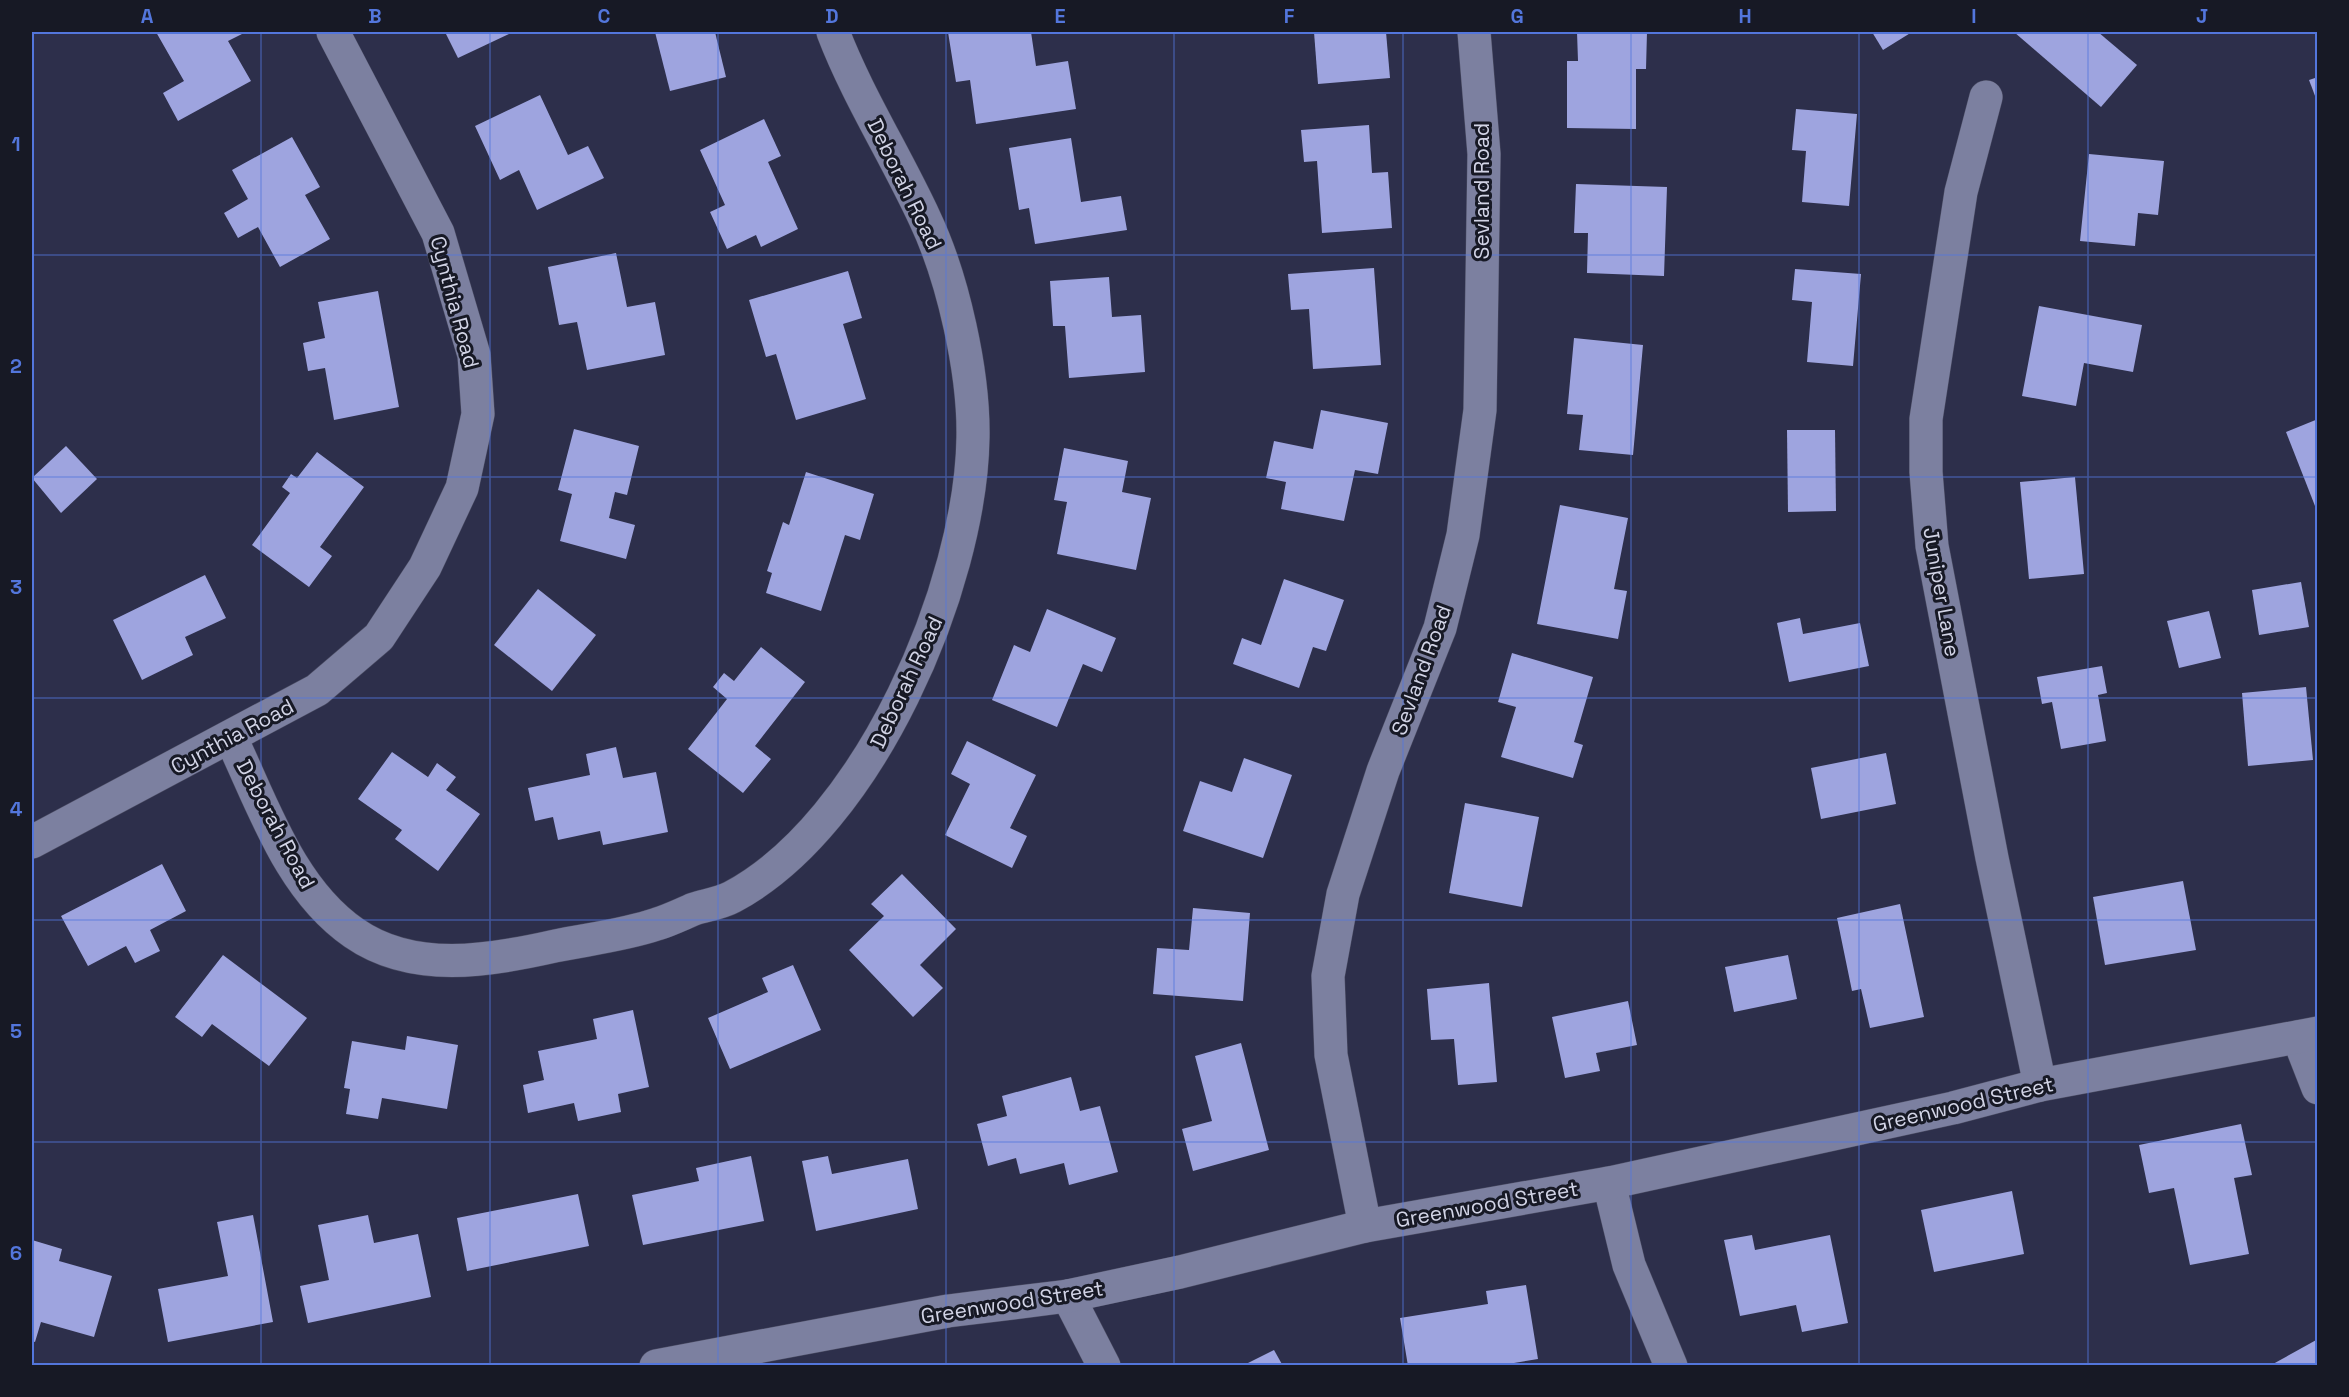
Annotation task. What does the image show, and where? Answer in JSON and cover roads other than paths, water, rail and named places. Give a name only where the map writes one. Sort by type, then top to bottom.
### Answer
[{"type":"street","name":"Cynthia Road","points":[[32,842],[231,738],[317,690],[379,637],[425,567],[462,488],[478,414],[474,355],[438,233],[333,32]]},
{"type":"street","name":"Deborah Road","points":[[231,738],[288,856],[319,902],[354,933],[387,951],[445,963],[519,954],[655,925],[730,898],[777,867],[819,824],[878,746],[937,621],[966,519],[974,436],[965,350],[941,260],[926,221],[873,118],[833,32]]},
{"type":"street","name":"Sevland Road","points":[[1365,1226],[1331,1055],[1328,976],[1343,894],[1383,771],[1440,628],[1463,535],[1480,410],[1484,154],[1474,32]]},
{"type":"street","name":"Juniper Lane","points":[[1986,97],[1961,192],[1926,419],[1926,472],[1936,569],[1992,858],[2040,1085]]},
{"type":"street","name":"Greenwood Street","points":[[656,1365],[948,1311],[1068,1296],[1179,1272],[1365,1226],[1609,1183],[1953,1108],[2040,1085],[2308,1035]]},
{"type":"street","points":[[2308,1035],[2318,1088]]},
{"type":"street","points":[[1609,1183],[1629,1266],[1671,1365]]},
{"type":"street","points":[[1068,1296],[1104,1365]]}]
